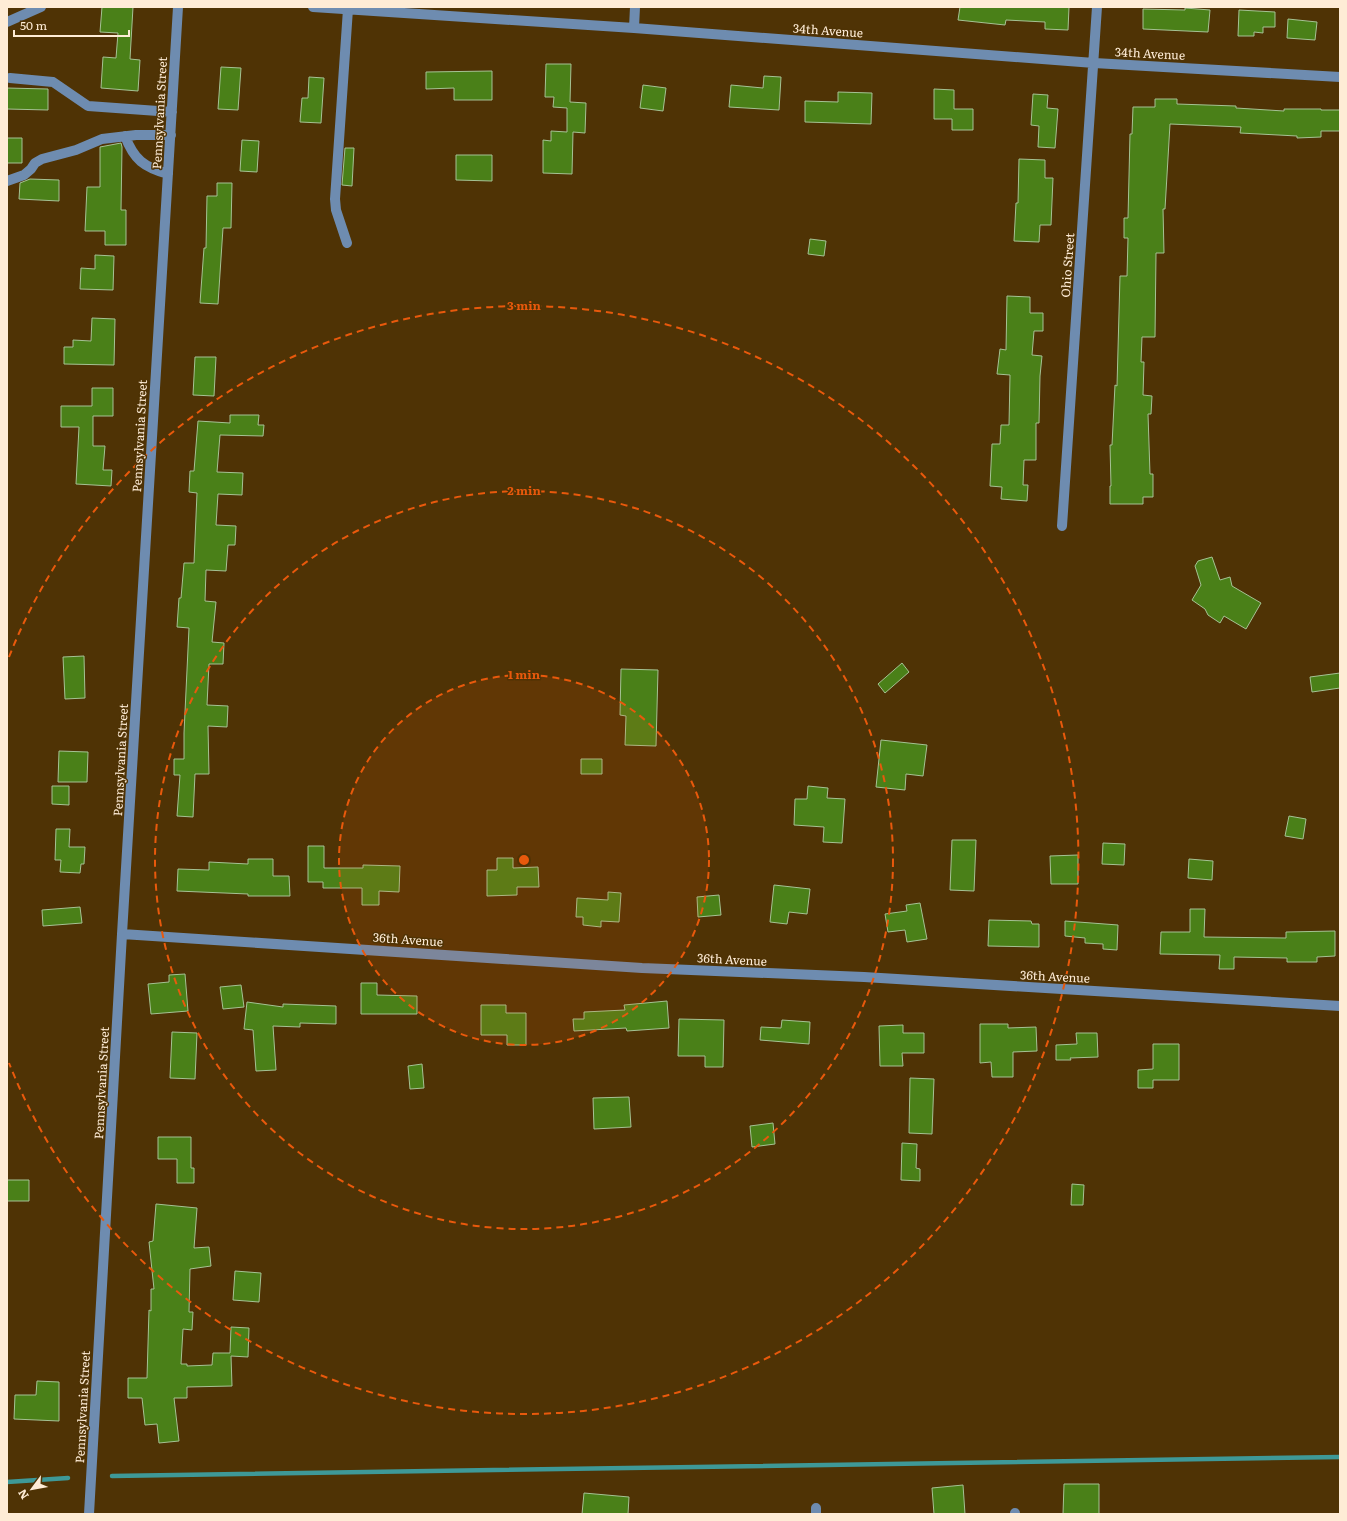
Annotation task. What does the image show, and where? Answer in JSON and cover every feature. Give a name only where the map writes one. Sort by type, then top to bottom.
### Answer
[{"type":"street","points":[[7,22],[41,7]]},
{"type":"street","name":"Pennsylvania Street","points":[[89,1514],[122,934],[178,7]]},
{"type":"street","name":"34th Avenue","points":[[313,7],[634,28],[1094,63],[1340,77]]},
{"type":"street","points":[[634,28],[635,7]]},
{"type":"street","name":"Ohio Street","points":[[1062,526],[1097,7]]},
{"type":"street","points":[[347,243],[336,210],[335,199],[348,9]]},
{"type":"street","points":[[10,78],[53,82],[88,106],[172,112]]},
{"type":"street","points":[[7,181],[24,175],[35,163],[42,159],[76,150],[102,139],[125,136],[170,135]]},
{"type":"street","points":[[125,136],[134,155],[143,163],[152,169],[168,174]]},
{"type":"street","name":"36th Avenue","points":[[122,934],[642,968],[864,977],[1340,1006]]},
{"type":"building","points":[[102,7],[133,7],[130,59],[140,60],[138,91],[101,88],[103,57],[116,58],[118,33],[100,32]]},
{"type":"building","points":[[960,7],[1069,7],[1068,30],[1045,29],[1045,22],[1006,20],[1005,25],[958,20]]},
{"type":"building","points":[[1185,8],[1210,10],[1208,32],[1143,29],[1143,9],[1185,10]]},
{"type":"building","points":[[1239,10],[1275,12],[1275,27],[1263,27],[1263,33],[1254,32],[1254,36],[1238,36]]},
{"type":"building","points":[[1288,19],[1317,22],[1315,40],[1287,38]]},
{"type":"building","points":[[546,64],[571,64],[570,102],[586,103],[585,133],[573,132],[572,174],[543,173],[543,140],[551,141],[551,131],[567,132],[567,108],[553,107],[554,97],[545,97]]},
{"type":"building","points":[[221,67],[241,68],[238,110],[218,109]]},
{"type":"building","points":[[492,71],[492,100],[454,100],[454,88],[426,89],[426,72]]},
{"type":"building","points":[[764,76],[781,77],[779,110],[729,107],[731,85],[763,88]]},
{"type":"building","points":[[309,77],[324,78],[321,123],[300,122],[302,98],[308,98]]},
{"type":"building","points":[[643,85],[666,88],[663,111],[640,108]]},
{"type":"building","points":[[7,88],[48,89],[48,110],[7,109]]},
{"type":"building","points":[[934,89],[954,90],[954,109],[973,109],[973,130],[952,130],[952,119],[934,119]]},
{"type":"building","points":[[838,92],[872,93],[871,124],[805,122],[805,101],[838,102]]},
{"type":"building","points":[[1033,94],[1048,95],[1047,108],[1058,109],[1055,148],[1038,147],[1039,126],[1031,125]]},
{"type":"building","points":[[1155,99],[1177,99],[1177,104],[1236,106],[1236,108],[1284,111],[1284,109],[1340,110],[1340,131],[1321,131],[1321,137],[1297,138],[1297,136],[1240,133],[1241,127],[1170,124],[1165,209],[1163,209],[1164,253],[1156,253],[1155,337],[1142,337],[1141,362],[1144,362],[1143,395],[1152,396],[1151,414],[1148,414],[1150,474],[1153,474],[1153,497],[1143,497],[1143,504],[1110,504],[1110,445],[1112,445],[1115,385],[1117,386],[1120,276],[1127,276],[1128,238],[1124,238],[1124,218],[1128,218],[1130,134],[1132,134],[1133,107],[1155,107]]},
{"type":"building","points":[[7,138],[22,138],[22,163],[7,163]]},
{"type":"building","points":[[242,140],[259,141],[257,172],[240,171]]},
{"type":"building","points":[[121,143],[121,210],[126,210],[126,245],[105,245],[105,231],[85,231],[87,187],[100,187],[100,147]]},
{"type":"building","points":[[345,148],[354,148],[352,186],[342,185]]},
{"type":"building","points":[[456,155],[492,155],[492,181],[456,180]]},
{"type":"building","points":[[1019,159],[1045,160],[1045,178],[1053,178],[1051,225],[1040,225],[1039,242],[1014,241],[1016,203],[1018,203]]},
{"type":"building","points":[[30,179],[59,180],[59,201],[19,199],[20,183]]},
{"type":"building","points":[[217,183],[232,183],[231,228],[223,228],[218,304],[200,303],[204,248],[206,248],[207,196],[217,196]]},
{"type":"building","points":[[810,239],[826,241],[824,256],[808,254]]},
{"type":"building","points":[[95,255],[114,256],[113,290],[80,289],[81,268],[95,269]]},
{"type":"building","points":[[1007,296],[1030,297],[1030,313],[1043,313],[1043,331],[1034,331],[1032,355],[1042,356],[1039,423],[1036,423],[1036,460],[1024,460],[1023,485],[1028,485],[1027,501],[1001,499],[1002,487],[990,486],[992,444],[1000,444],[1001,425],[1009,425],[1010,375],[997,374],[1000,349],[1006,350]]},
{"type":"building","points":[[92,318],[115,319],[114,365],[64,364],[64,347],[73,347],[73,340],[91,341]]},
{"type":"building","points":[[195,357],[216,357],[214,396],[193,395]]},
{"type":"building","points":[[92,388],[113,388],[113,416],[93,416],[93,446],[105,446],[103,470],[112,470],[111,486],[76,484],[79,427],[61,427],[61,406],[92,406]]},
{"type":"building","points":[[230,415],[259,415],[258,425],[264,425],[263,436],[220,435],[217,472],[243,473],[242,495],[218,494],[216,525],[236,526],[235,545],[228,545],[226,571],[206,570],[205,601],[216,602],[212,642],[224,643],[223,664],[209,664],[207,705],[228,706],[227,727],[208,726],[209,774],[195,774],[193,817],[177,816],[180,775],[174,775],[174,759],[184,759],[189,628],[177,627],[184,563],[194,563],[197,493],[189,492],[190,471],[194,471],[198,421],[230,423]]},
{"type":"building","points":[[1212,557],[1220,580],[1230,577],[1232,586],[1261,603],[1246,629],[1224,616],[1220,623],[1208,615],[1205,609],[1192,600],[1201,585],[1195,566],[1198,561]]},
{"type":"building","points":[[84,656],[85,698],[65,699],[63,657]]},
{"type":"building","points":[[902,663],[909,672],[885,693],[878,684]]},
{"type":"building","points":[[621,669],[658,670],[656,746],[625,745],[626,716],[620,715]]},
{"type":"building","points":[[1340,673],[1340,688],[1312,692],[1310,677]]},
{"type":"building","points":[[881,740],[927,745],[923,776],[906,774],[905,790],[876,787]]},
{"type":"building","points":[[59,751],[88,752],[87,782],[58,782]]},
{"type":"building","points":[[581,759],[602,759],[602,774],[581,774]]},
{"type":"building","points":[[52,786],[69,786],[69,805],[52,804]]},
{"type":"building","points":[[808,786],[828,788],[827,798],[845,799],[842,843],[823,842],[824,827],[794,825],[795,799],[807,799]]},
{"type":"building","points":[[1289,816],[1306,819],[1303,839],[1285,836]]},
{"type":"building","points":[[56,829],[70,829],[69,847],[85,847],[84,864],[81,864],[80,873],[60,872],[61,860],[55,860]]},
{"type":"building","points":[[952,840],[976,840],[974,891],[950,890]]},
{"type":"building","points":[[1103,843],[1125,844],[1124,865],[1102,864]]},
{"type":"building","points":[[308,846],[324,846],[324,868],[363,868],[363,865],[400,866],[399,892],[379,891],[379,905],[362,905],[362,888],[323,888],[323,882],[308,882]]},
{"type":"building","points":[[1078,855],[1078,884],[1051,884],[1050,856]]},
{"type":"building","points":[[497,858],[513,858],[513,868],[538,867],[539,887],[517,887],[517,895],[487,896],[487,870],[497,870]]},
{"type":"building","points":[[248,859],[273,859],[273,876],[289,876],[290,896],[248,896],[248,894],[177,891],[178,869],[209,870],[209,862],[248,864]]},
{"type":"building","points":[[1189,859],[1213,861],[1212,880],[1188,878]]},
{"type":"building","points":[[774,885],[810,889],[807,914],[789,912],[787,924],[770,922]]},
{"type":"building","points":[[608,892],[621,893],[619,922],[601,921],[601,927],[583,925],[583,917],[576,917],[577,898],[608,900]]},
{"type":"building","points":[[719,895],[721,915],[698,917],[697,897]]},
{"type":"building","points":[[920,903],[927,939],[907,942],[905,930],[888,932],[885,914],[907,911],[906,905]]},
{"type":"building","points":[[80,907],[82,923],[43,926],[42,910]]},
{"type":"building","points":[[1190,909],[1205,909],[1204,937],[1286,938],[1286,932],[1335,931],[1335,956],[1317,957],[1317,962],[1287,962],[1287,958],[1234,957],[1234,969],[1219,969],[1220,955],[1160,954],[1161,932],[1190,932]]},
{"type":"building","points":[[989,920],[1031,921],[1032,924],[1039,924],[1039,947],[988,946]]},
{"type":"building","points":[[1065,921],[1118,925],[1117,950],[1103,949],[1103,944],[1085,943],[1085,938],[1065,936]]},
{"type":"building","points":[[185,974],[188,1011],[151,1014],[148,984],[169,982],[169,975]]},
{"type":"building","points":[[361,983],[377,983],[377,995],[417,996],[417,1014],[361,1014]]},
{"type":"building","points":[[241,985],[244,1007],[223,1009],[220,987]]},
{"type":"building","points":[[667,1001],[669,1028],[627,1031],[626,1028],[574,1031],[573,1019],[584,1019],[584,1012],[625,1010],[624,1005]]},
{"type":"building","points":[[247,1002],[283,1007],[283,1004],[336,1006],[336,1024],[300,1023],[300,1027],[273,1026],[276,1070],[256,1071],[253,1030],[244,1029]]},
{"type":"building","points":[[481,1005],[506,1005],[506,1013],[526,1013],[526,1045],[507,1045],[507,1035],[481,1035]]},
{"type":"building","points":[[679,1019],[724,1020],[723,1067],[705,1067],[705,1056],[678,1056]]},
{"type":"building","points":[[782,1020],[810,1022],[809,1044],[760,1040],[761,1027],[781,1028]]},
{"type":"building","points":[[980,1024],[1008,1024],[1008,1028],[1036,1027],[1037,1051],[1013,1052],[1013,1077],[992,1077],[991,1062],[980,1063]]},
{"type":"building","points":[[903,1025],[903,1033],[924,1033],[924,1053],[902,1053],[903,1066],[880,1066],[879,1026]]},
{"type":"building","points":[[172,1032],[197,1033],[195,1079],[170,1078]]},
{"type":"building","points":[[1076,1033],[1097,1033],[1098,1057],[1056,1060],[1056,1045],[1077,1044]]},
{"type":"building","points":[[1153,1044],[1179,1044],[1179,1080],[1153,1080],[1153,1088],[1138,1088],[1138,1070],[1153,1069]]},
{"type":"building","points":[[422,1064],[424,1088],[410,1089],[408,1066]]},
{"type":"building","points":[[910,1078],[934,1079],[932,1134],[909,1133]]},
{"type":"building","points":[[629,1097],[631,1127],[594,1129],[593,1098]]},
{"type":"building","points":[[773,1123],[775,1144],[752,1147],[750,1126]]},
{"type":"building","points":[[158,1137],[191,1137],[191,1168],[194,1168],[194,1183],[177,1183],[177,1159],[158,1159]]},
{"type":"building","points":[[902,1143],[917,1144],[916,1168],[920,1169],[920,1181],[901,1180]]},
{"type":"building","points":[[7,1180],[29,1180],[29,1201],[7,1201]]},
{"type":"building","points":[[1072,1184],[1084,1185],[1083,1205],[1071,1205]]},
{"type":"building","points":[[156,1204],[197,1208],[194,1248],[209,1247],[211,1266],[190,1269],[189,1312],[193,1312],[192,1330],[183,1329],[181,1364],[187,1364],[187,1366],[212,1365],[213,1353],[230,1353],[231,1327],[249,1328],[248,1357],[231,1356],[232,1386],[187,1387],[187,1398],[174,1398],[179,1441],[159,1443],[157,1424],[145,1425],[142,1398],[128,1398],[128,1378],[147,1378],[149,1310],[151,1311],[151,1289],[154,1289],[149,1242],[153,1241]]},
{"type":"building","points":[[235,1271],[261,1273],[259,1302],[233,1300]]},
{"type":"building","points":[[37,1381],[59,1382],[59,1421],[14,1419],[15,1395],[36,1395]]},
{"type":"building","points":[[1064,1484],[1099,1484],[1099,1514],[1063,1514]]},
{"type":"building","points":[[963,1485],[965,1514],[934,1514],[932,1488]]},
{"type":"building","points":[[584,1493],[629,1497],[628,1514],[582,1514]]},
{"type":"waterway","points":[[112,1476],[1340,1457]]},
{"type":"waterway","points":[[7,1482],[68,1478]]}]
